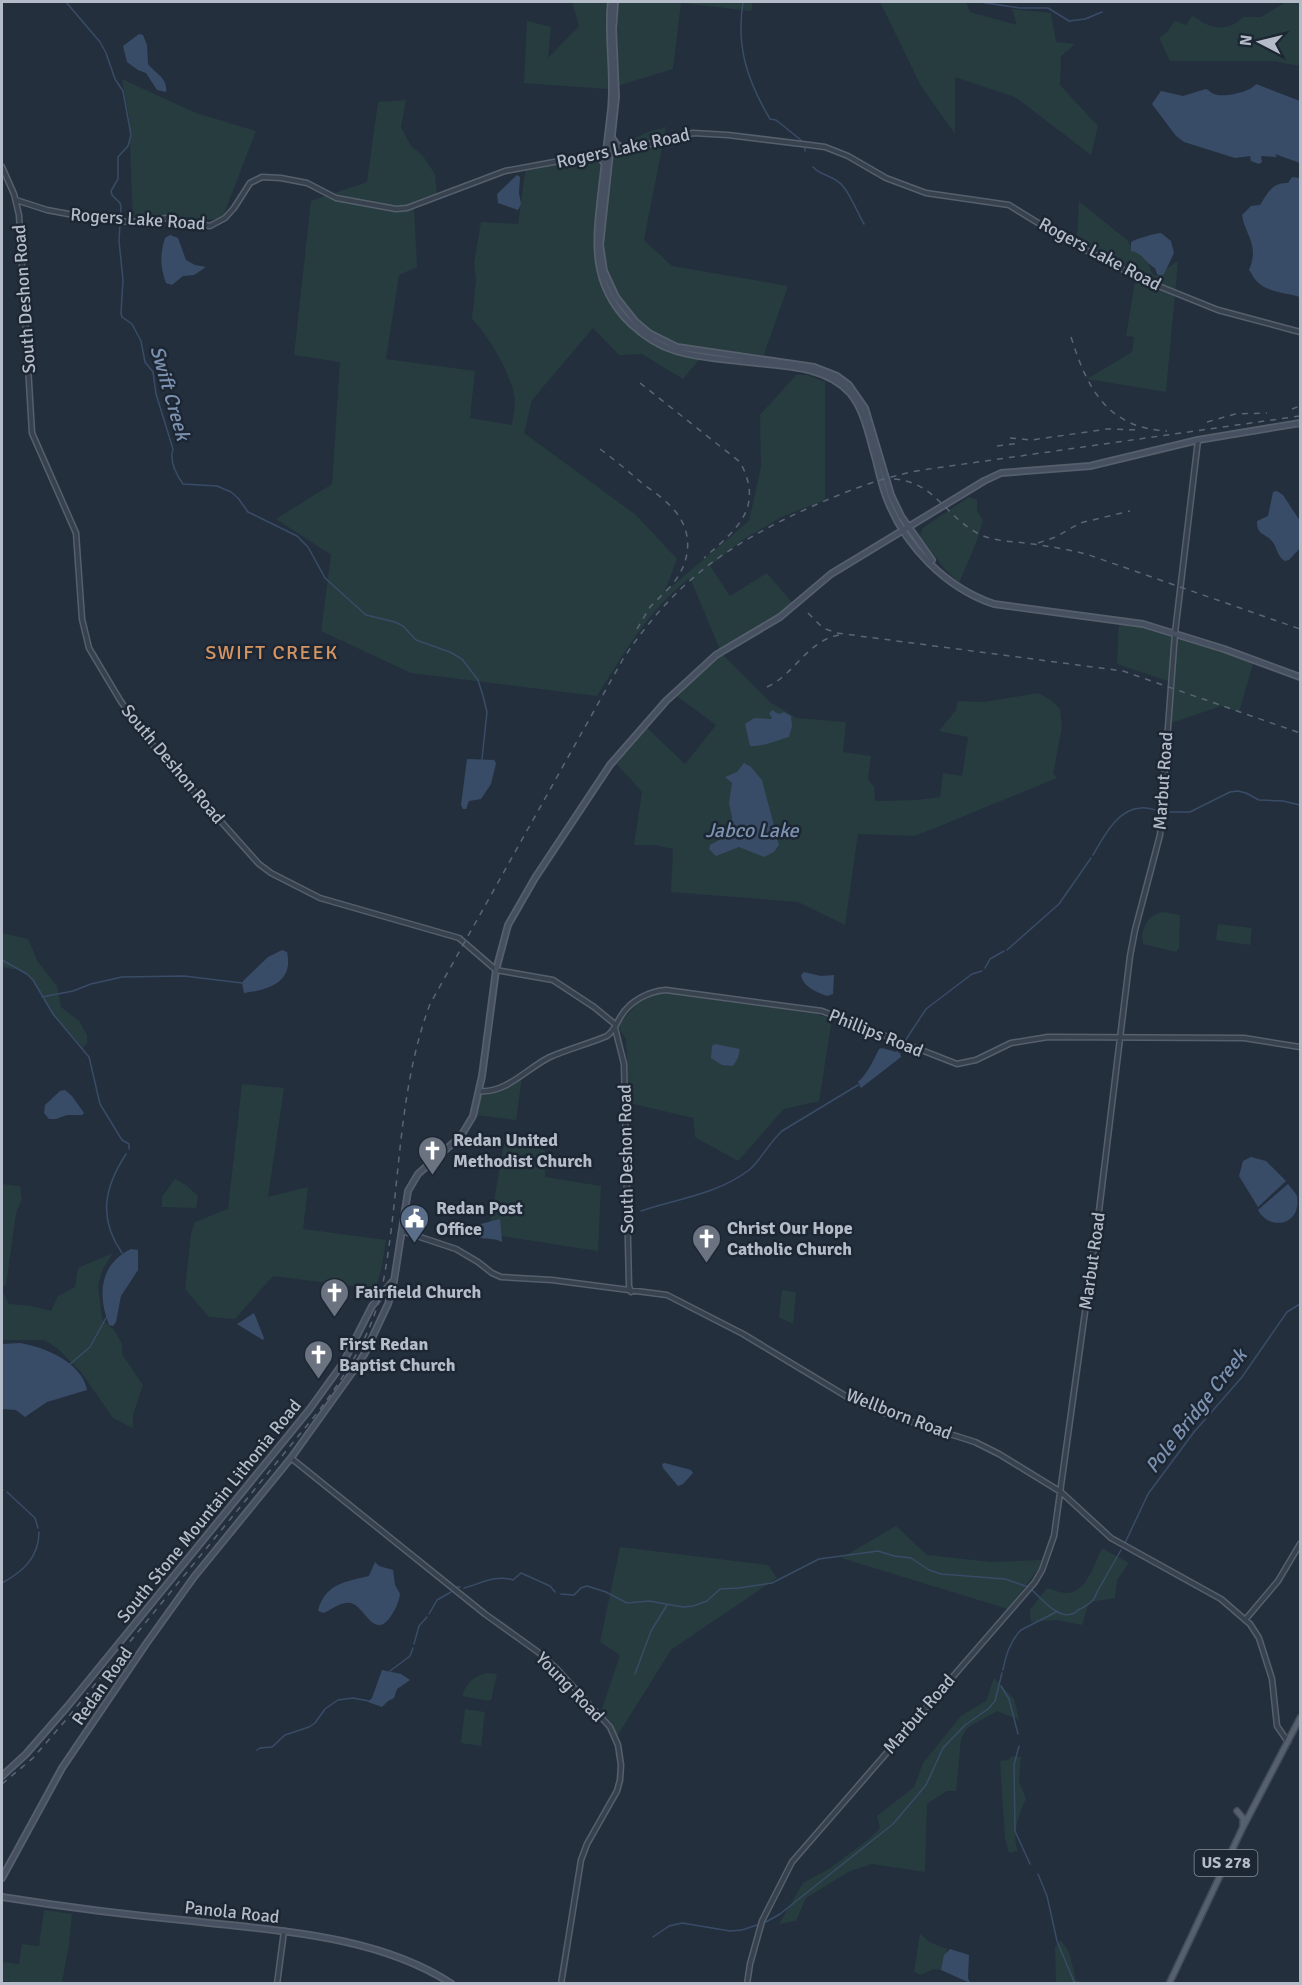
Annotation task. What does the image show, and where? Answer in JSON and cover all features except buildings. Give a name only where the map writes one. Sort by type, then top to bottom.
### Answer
[{"type":"main road","points":[[613,2],[609,151],[600,245],[604,271],[616,297],[635,321],[662,341],[691,350],[814,371],[837,381],[859,405],[896,526],[891,536]]},
{"type":"main road","points":[[611,29],[616,97],[612,137],[604,165],[596,232],[597,258],[606,289],[616,306],[635,328],[660,345],[682,352],[814,367],[831,373],[849,385],[865,408],[891,495],[905,528]]},
{"type":"main road","points":[[612,137],[617,145],[624,148]]},
{"type":"main road","points":[[593,154],[600,157],[604,165]]},
{"type":"main road","name":"South Stone Mountain Lithonia Road","points":[[2,1776],[26,1754],[67,1707],[309,1410],[350,1353],[372,1306],[394,1279],[406,1198],[414,1180],[461,1136],[473,1116],[479,1091],[496,970],[508,925],[535,878],[610,765],[666,701],[716,656],[780,617],[831,574],[918,519],[1001,473],[1090,466],[1198,440],[1300,423]]},
{"type":"main road","points":[[890,505],[910,536],[941,575],[976,598],[994,604],[1121,620],[1175,633],[1300,677]]},
{"type":"main road","points":[[901,516],[910,521],[918,519]]},
{"type":"main road","points":[[910,536],[918,519]]},
{"type":"main road","points":[[891,536],[900,534],[910,536]]},
{"type":"main road","name":"Redan Road","points":[[2,1878],[62,1768],[146,1644],[194,1577],[291,1458],[354,1370],[365,1353],[388,1304],[394,1279]]},
{"type":"main road","name":"US 278","points":[[1169,1983],[1242,1829],[1300,1718]]},
{"type":"main road","points":[[1237,1811],[1243,1818],[1242,1829]]},
{"type":"main road","name":"Panola Road","points":[[2,1895],[14,1899],[95,1911],[318,1936],[373,1949],[452,1983]]},
{"type":"street","name":"Rogers Lake Road","points":[[16,200],[47,210],[95,219],[131,222],[167,218],[210,226],[225,218],[250,183],[259,178],[280,178],[304,182],[336,198],[407,208],[505,171],[698,133],[728,135],[825,147],[848,156],[896,183],[926,193],[1010,205],[1061,237],[1142,279],[1218,310],[1300,332]]},
{"type":"street","name":"South Deshon Road","points":[[2,167],[16,200],[20,228],[32,434],[76,533],[85,637],[89,648],[130,716],[193,791],[259,864],[271,873],[320,898],[459,938],[496,970]]},
{"type":"street","name":"Marbut Road","points":[[747,1983],[761,1923],[792,1862],[1035,1582],[1042,1570],[1054,1536],[1135,930],[1160,835],[1175,633],[1198,440]]},
{"type":"street","points":[[496,970],[551,978],[594,1007],[615,1027]]},
{"type":"street","name":"Phillips Road","points":[[479,1091],[499,1089],[543,1061],[607,1036],[624,1010],[641,997],[653,992],[669,990],[822,1011],[957,1064],[976,1060],[1011,1043],[1048,1037],[1244,1038],[1300,1047]]},
{"type":"street","name":"South Deshon Road","points":[[615,1027],[624,1064],[629,1286],[631,1292]]},
{"type":"street","name":"Wellborn Road","points":[[402,1231],[456,1249],[501,1277],[552,1280],[631,1292],[652,1292],[672,1297],[744,1335],[854,1401],[975,1442],[999,1455],[1061,1492],[1111,1538],[1221,1599],[1245,1620],[1259,1638],[1263,1649],[1274,1689],[1276,1722],[1288,1742]]},
{"type":"street","name":"Young Road","points":[[291,1458],[485,1614],[538,1652],[567,1679],[610,1727],[615,1737],[621,1765],[620,1780],[617,1791],[587,1844],[581,1860],[561,1983]]},
{"type":"street","points":[[1060,1499],[1067,1497]]},
{"type":"street","points":[[1245,1620],[1278,1581],[1300,1544]]},
{"type":"street","points":[[278,1983],[284,1931]]},
{"type":"green space","points":[[572,2],[753,2],[751,11],[681,3],[673,69],[607,89],[524,83],[527,21],[551,27],[548,58],[579,26]]},
{"type":"green space","points":[[880,2],[966,2],[970,12],[1017,25],[1012,9],[1051,13],[1056,42],[1075,44],[1061,56],[1060,85],[1098,126],[1091,155],[1015,97],[955,77],[955,134],[921,86]]},
{"type":"green space","points":[[1286,2],[1300,2],[1300,66],[1272,61],[1170,61],[1159,38],[1175,21],[1186,25],[1192,16],[1213,27],[1227,27],[1243,17],[1261,17]]},
{"type":"green space","points":[[122,79],[196,113],[256,131],[222,219],[133,222],[129,117]]},
{"type":"green space","points":[[406,100],[401,127],[411,146],[422,155],[435,174],[437,196],[414,208],[417,267],[399,275],[386,359],[475,371],[470,418],[512,425],[515,401],[510,381],[492,346],[472,319],[476,280],[474,262],[481,222],[518,224],[526,166],[618,148],[645,133],[666,127],[644,240],[672,266],[788,286],[762,360],[708,349],[683,379],[642,354],[619,355],[593,328],[532,400],[524,433],[636,515],[677,559],[664,593],[749,521],[761,467],[760,415],[796,375],[807,375],[825,382],[825,500],[781,517],[741,541],[710,566],[730,596],[767,573],[794,605],[779,619],[721,653],[771,703],[797,718],[846,722],[843,752],[871,756],[868,779],[874,787],[875,801],[940,797],[943,773],[962,776],[968,737],[939,731],[956,710],[958,701],[984,702],[1038,693],[1051,700],[1060,709],[1062,727],[1053,774],[1057,778],[915,836],[858,834],[845,925],[798,902],[671,892],[673,849],[655,845],[634,845],[642,792],[614,761],[644,725],[685,764],[716,725],[674,694],[721,652],[690,578],[675,590],[650,617],[627,648],[597,696],[411,673],[321,631],[331,555],[276,519],[332,484],[340,362],[294,355],[311,201],[367,182],[378,102]]},
{"type":"green space","points":[[1079,201],[1128,241],[1132,249],[1142,254],[1155,276],[1178,261],[1166,392],[1087,379],[1132,352],[1134,337],[1126,336],[1136,275],[1073,244],[1077,239]]},
{"type":"green space","points":[[969,497],[977,500],[977,511],[983,520],[959,583],[943,567],[920,536],[922,529],[927,525]]},
{"type":"green space","points":[[1119,618],[1139,621],[1254,660],[1239,712],[1221,706],[1168,724],[1171,682],[1117,664]]},
{"type":"green space","points":[[1163,912],[1180,915],[1179,948],[1176,952],[1143,944],[1144,928],[1149,919]]},
{"type":"green space","points":[[1218,924],[1252,928],[1250,945],[1216,940]]},
{"type":"green space","points":[[2,933],[28,939],[38,962],[57,986],[61,1007],[79,1021],[87,1035],[87,1043],[83,1048],[53,1014],[27,974],[20,970],[2,967]]},
{"type":"green space","points":[[670,993],[816,1014],[832,1019],[819,1101],[784,1109],[738,1161],[695,1137],[693,1118],[629,1103],[626,1039],[619,1029],[619,1024],[637,1004],[654,994]]},
{"type":"green space","points":[[522,1077],[516,1120],[475,1115],[481,1093],[498,1091]]},
{"type":"green space","points":[[242,1084],[284,1088],[268,1197],[308,1187],[303,1229],[386,1240],[381,1271],[375,1289],[273,1276],[235,1319],[209,1317],[185,1289],[191,1234],[195,1222],[228,1209]]},
{"type":"green space","points":[[504,1144],[545,1150],[545,1177],[601,1186],[598,1251],[488,1234]]},
{"type":"green space","points":[[175,1179],[198,1196],[196,1208],[162,1207],[162,1197]]},
{"type":"green space","points":[[2,1184],[20,1186],[22,1199],[16,1213],[6,1285],[2,1288]]},
{"type":"green space","points":[[113,1253],[103,1269],[98,1285],[102,1319],[115,1331],[122,1344],[122,1354],[143,1385],[133,1415],[133,1428],[113,1418],[81,1372],[57,1348],[44,1340],[2,1340],[3,1292],[9,1304],[51,1311],[58,1296],[75,1287],[78,1268]]},
{"type":"green space","points":[[782,1290],[796,1292],[793,1324],[779,1317]]},
{"type":"green space","points":[[896,1526],[927,1555],[992,1562],[1041,1560],[1042,1564],[1008,1609],[841,1558]]},
{"type":"green space","points":[[620,1547],[768,1565],[777,1578],[671,1650],[616,1738],[599,1718],[620,1655],[600,1642]]},
{"type":"green space","points":[[1102,1548],[1129,1563],[1117,1580],[1115,1598],[1089,1602],[1082,1625],[1057,1620],[1031,1622],[1030,1610],[1047,1588],[1066,1593],[1079,1588],[1085,1583]]},
{"type":"green space","points":[[487,1673],[497,1674],[491,1700],[462,1696],[471,1681]]},
{"type":"green space","points":[[994,1678],[1014,1699],[1019,1720],[997,1711],[967,1728],[961,1739],[956,1791],[947,1791],[927,1804],[925,1872],[872,1864],[850,1871],[806,1898],[796,1921],[779,1924],[803,1883],[829,1869],[880,1828],[877,1816],[914,1787],[923,1763],[962,1715],[986,1701]]},
{"type":"green space","points":[[465,1709],[485,1712],[481,1746],[461,1743]]},
{"type":"green space","points":[[1012,1756],[1021,1757],[1019,1781],[1026,1799],[1016,1832],[1018,1851],[1009,1853],[1005,1838],[1000,1761],[1008,1760]]},
{"type":"green space","points":[[44,1910],[72,1914],[62,1983],[10,1984],[10,1981],[2,1981],[2,1962],[19,1964],[22,1944],[39,1946]]},
{"type":"green space","points":[[920,1933],[929,1942],[947,1949],[941,1970],[933,1969],[921,1975],[914,1972]]},
{"type":"green space","points":[[1061,1940],[1069,1952],[1076,1980],[1084,1983],[1056,1983],[1055,1947]]},
{"type":"water","points":[[139,34],[143,35],[147,45],[148,64],[165,83],[166,92],[157,90],[146,73],[127,62],[123,46]]},
{"type":"water","points":[[1256,84],[1300,101],[1300,163],[1275,154],[1277,157],[1261,156],[1262,162],[1259,164],[1251,161],[1250,156],[1235,158],[1184,142],[1176,136],[1152,104],[1161,91],[1183,96],[1206,89],[1218,95],[1230,95],[1243,92]]},
{"type":"water","points":[[517,175],[520,177],[521,204],[518,210],[498,203],[497,194]]},
{"type":"water","points":[[1292,177],[1300,178],[1300,297],[1264,287],[1254,278],[1249,270],[1253,254],[1251,241],[1242,215],[1251,206],[1260,205],[1274,187],[1288,183]]},
{"type":"water","points":[[1161,233],[1171,241],[1174,253],[1161,276],[1141,256],[1131,251],[1131,242]]},
{"type":"water","points":[[170,235],[178,238],[186,260],[206,267],[194,275],[183,276],[172,285],[166,283],[161,260],[165,238]]},
{"type":"water","points":[[1277,491],[1283,495],[1300,521],[1300,548],[1289,560],[1285,561],[1280,557],[1273,543],[1259,531],[1257,526],[1257,521],[1268,516],[1273,492]]},
{"type":"water","points":[[772,710],[791,716],[792,726],[789,737],[750,746],[745,724],[754,718],[771,719],[769,714]]},
{"type":"water","points":[[467,759],[494,760],[496,763],[491,784],[481,799],[469,801],[466,809],[463,809],[461,805]]},
{"type":"water","name":"Jabco Lake","points":[[744,763],[751,767],[762,780],[779,845],[774,852],[764,857],[739,847],[716,856],[709,849],[710,845],[725,837],[731,828],[732,817],[729,803],[732,783],[725,777],[737,772]]},
{"type":"water","points":[[282,950],[287,952],[288,963],[283,978],[270,987],[244,993],[242,983],[244,980],[268,957]]},
{"type":"water","points":[[804,972],[821,976],[834,975],[833,994],[827,996],[807,986],[801,975]]},
{"type":"water","points":[[715,1044],[740,1049],[733,1066],[722,1065],[711,1058],[712,1046]]},
{"type":"water","points":[[879,1049],[900,1053],[901,1057],[861,1088],[858,1082]]},
{"type":"water","points":[[65,1090],[84,1113],[49,1119],[44,1113],[45,1105],[60,1091]]},
{"type":"water","points":[[1251,1157],[1266,1161],[1286,1181],[1258,1207],[1239,1176],[1243,1161]]},
{"type":"water","points":[[1288,1184],[1297,1196],[1295,1214],[1284,1222],[1269,1221],[1258,1210]]},
{"type":"water","points":[[500,1219],[502,1242],[478,1237],[468,1230],[469,1227]]},
{"type":"water","points":[[131,1249],[138,1250],[138,1270],[121,1296],[116,1322],[113,1326],[109,1325],[103,1302],[104,1281],[113,1263]]},
{"type":"water","points":[[254,1313],[264,1338],[263,1340],[237,1324]]},
{"type":"water","points":[[20,1343],[50,1352],[70,1364],[84,1380],[87,1390],[47,1402],[25,1417],[16,1410],[2,1409],[2,1344]]},
{"type":"water","points":[[662,1464],[691,1470],[693,1473],[678,1486],[663,1468]]},
{"type":"water","points":[[375,1562],[379,1566],[393,1570],[395,1585],[400,1594],[396,1607],[388,1620],[378,1625],[373,1623],[356,1605],[351,1603],[341,1604],[324,1613],[318,1611],[321,1602],[331,1589],[345,1582],[369,1576]]},
{"type":"water","points":[[382,1670],[401,1674],[410,1680],[397,1689],[394,1698],[382,1707],[368,1702],[372,1698]]},
{"type":"water","points":[[950,1949],[969,1955],[968,1978],[970,1983],[941,1970],[944,1955]]},
{"type":"waterway","name":"Swift Creek","points":[[66,2],[100,42],[115,79],[123,91],[131,135],[128,146],[118,157],[118,179],[111,191],[121,207],[119,241],[123,280],[121,313],[122,317],[132,324],[141,341],[145,362],[153,372],[156,394],[173,449],[173,463],[178,476],[183,484],[217,486],[231,492],[248,512],[297,536],[308,547],[325,578],[366,615],[395,622],[403,626],[416,640],[450,652],[462,659],[478,680],[487,712],[482,759]]},
{"type":"waterway","points":[[743,2],[742,49],[755,91],[770,119],[776,120],[802,141]]},
{"type":"waterway","points":[[980,2],[1020,8],[1048,8],[1069,21],[1085,19],[1102,12]]},
{"type":"waterway","points":[[813,167],[842,185],[864,224]]},
{"type":"waterway","points":[[1166,812],[1190,812],[1230,792],[1238,791],[1259,800],[1283,801],[1300,805]]},
{"type":"waterway","points":[[1093,855],[1112,825],[1125,813],[1133,809],[1144,808],[1160,811]]},
{"type":"waterway","points":[[1007,950],[1059,904],[1091,858]]},
{"type":"waterway","points":[[985,968],[990,959],[1004,951]]},
{"type":"waterway","points":[[2,960],[33,980],[53,1014],[89,1057],[100,1104],[122,1140],[129,1144],[129,1149]]},
{"type":"waterway","points":[[905,1041],[926,1009],[972,974],[982,971]]},
{"type":"waterway","points":[[42,997],[122,977],[184,976],[242,983]]},
{"type":"waterway","points":[[897,1052],[902,1045]]},
{"type":"waterway","points":[[641,1211],[697,1195],[737,1178],[753,1166],[782,1131],[858,1085]]},
{"type":"waterway","points":[[122,1253],[109,1228],[107,1203],[113,1179],[126,1154]]},
{"type":"waterway","name":"Pole Bridge Creek","points":[[1125,1543],[1148,1494],[1194,1432],[1242,1377],[1287,1312],[1300,1304]]},
{"type":"waterway","points":[[69,1365],[90,1347],[106,1318]]},
{"type":"waterway","points":[[7,1492],[35,1518],[38,1528]]},
{"type":"waterway","points":[[2,1583],[22,1569],[33,1557],[39,1532]]},
{"type":"waterway","name":"Pole Bridge Creek","points":[[1031,1589],[1055,1611],[1066,1615],[1073,1614],[1093,1600],[1121,1550]]},
{"type":"waterway","name":"Pole Bridge Creek","points":[[561,1594],[574,1595],[587,1586],[606,1592],[627,1603],[649,1601],[683,1607],[693,1606],[707,1601],[720,1589],[772,1583],[819,1559],[878,1551],[911,1558],[929,1570],[941,1574],[1005,1579],[1028,1587]]},
{"type":"waterway","name":"Pole Bridge Creek","points":[[464,1588],[500,1578],[513,1580],[521,1573],[550,1586],[555,1592]]},
{"type":"waterway","name":"Pole Bridge Creek","points":[[455,1587],[460,1587]]},
{"type":"waterway","name":"Pole Bridge Creek","points":[[429,1614],[437,1600],[451,1592]]},
{"type":"waterway","points":[[635,1674],[651,1631],[667,1605]]},
{"type":"waterway","points":[[1003,1670],[1009,1648],[1021,1630],[1058,1611]]},
{"type":"waterway","name":"Pole Bridge Creek","points":[[414,1644],[419,1626],[427,1617]]},
{"type":"waterway","name":"Pole Bridge Creek","points":[[390,1671],[410,1656],[413,1648]]},
{"type":"waterway","points":[[764,1923],[780,1914],[893,1824],[926,1785],[943,1748],[965,1725],[988,1709],[995,1701],[1002,1673]]},
{"type":"waterway","points":[[1001,1686],[1009,1699],[1018,1734]]},
{"type":"waterway","name":"Pole Bridge Creek","points":[[257,1750],[272,1747],[285,1735],[309,1727],[315,1723],[325,1709],[338,1700],[353,1698],[369,1701]]},
{"type":"waterway","points":[[1019,1746],[1014,1765],[1015,1831],[1030,1864]]},
{"type":"waterway","points":[[1038,1874],[1047,1896],[1057,1941],[1075,1984]]},
{"type":"waterway","points":[[653,1937],[669,1926],[682,1923],[730,1931],[757,1925]]},
{"type":"railway","points":[[1071,337],[1084,373],[1102,402],[1129,422],[1146,428],[1167,431]]},
{"type":"railway","points":[[640,383],[740,462],[747,478],[748,505],[743,517],[727,538],[704,558]]},
{"type":"railway","points":[[1292,409],[1300,406]]},
{"type":"railway","points":[[1207,422],[1235,414],[1267,413]]},
{"type":"railway","points":[[2,1784],[33,1758],[65,1721],[318,1412],[357,1353],[372,1322],[382,1288],[405,1109],[419,1038],[430,1004],[623,659],[663,608],[684,586],[706,568],[755,535],[813,506],[880,480],[922,470],[1300,416]]},
{"type":"railway","points":[[1010,438],[1032,440],[1107,429],[1140,430]]},
{"type":"railway","points":[[997,446],[1021,443]]},
{"type":"railway","points":[[600,449],[664,500],[682,521],[688,541],[685,562],[668,589]]},
{"type":"railway","points":[[894,479],[907,481],[928,491],[962,522],[984,536],[1089,555],[1300,629]]},
{"type":"railway","points":[[1038,543],[1056,537],[1080,523],[1130,511]]},
{"type":"railway","points":[[637,629],[650,607],[672,585]]},
{"type":"railway","points":[[808,613],[823,628],[837,633],[1123,671],[1300,733]]},
{"type":"railway","points":[[767,687],[786,674],[818,644],[839,635]]},
{"type":"place","name":"Redan United Methodist Church","points":[[432,1176]]},
{"type":"place","name":"Redan Post Office","points":[[415,1244]]},
{"type":"place","name":"Christ Our Hope Catholic Church","points":[[706,1264]]},
{"type":"place","name":"Fairfield Church","points":[[334,1318]]},
{"type":"place","name":"First Redan Baptist Church","points":[[318,1380]]},
{"type":"district","name":"SWIFT CREEK","points":[[272,652]]}]
